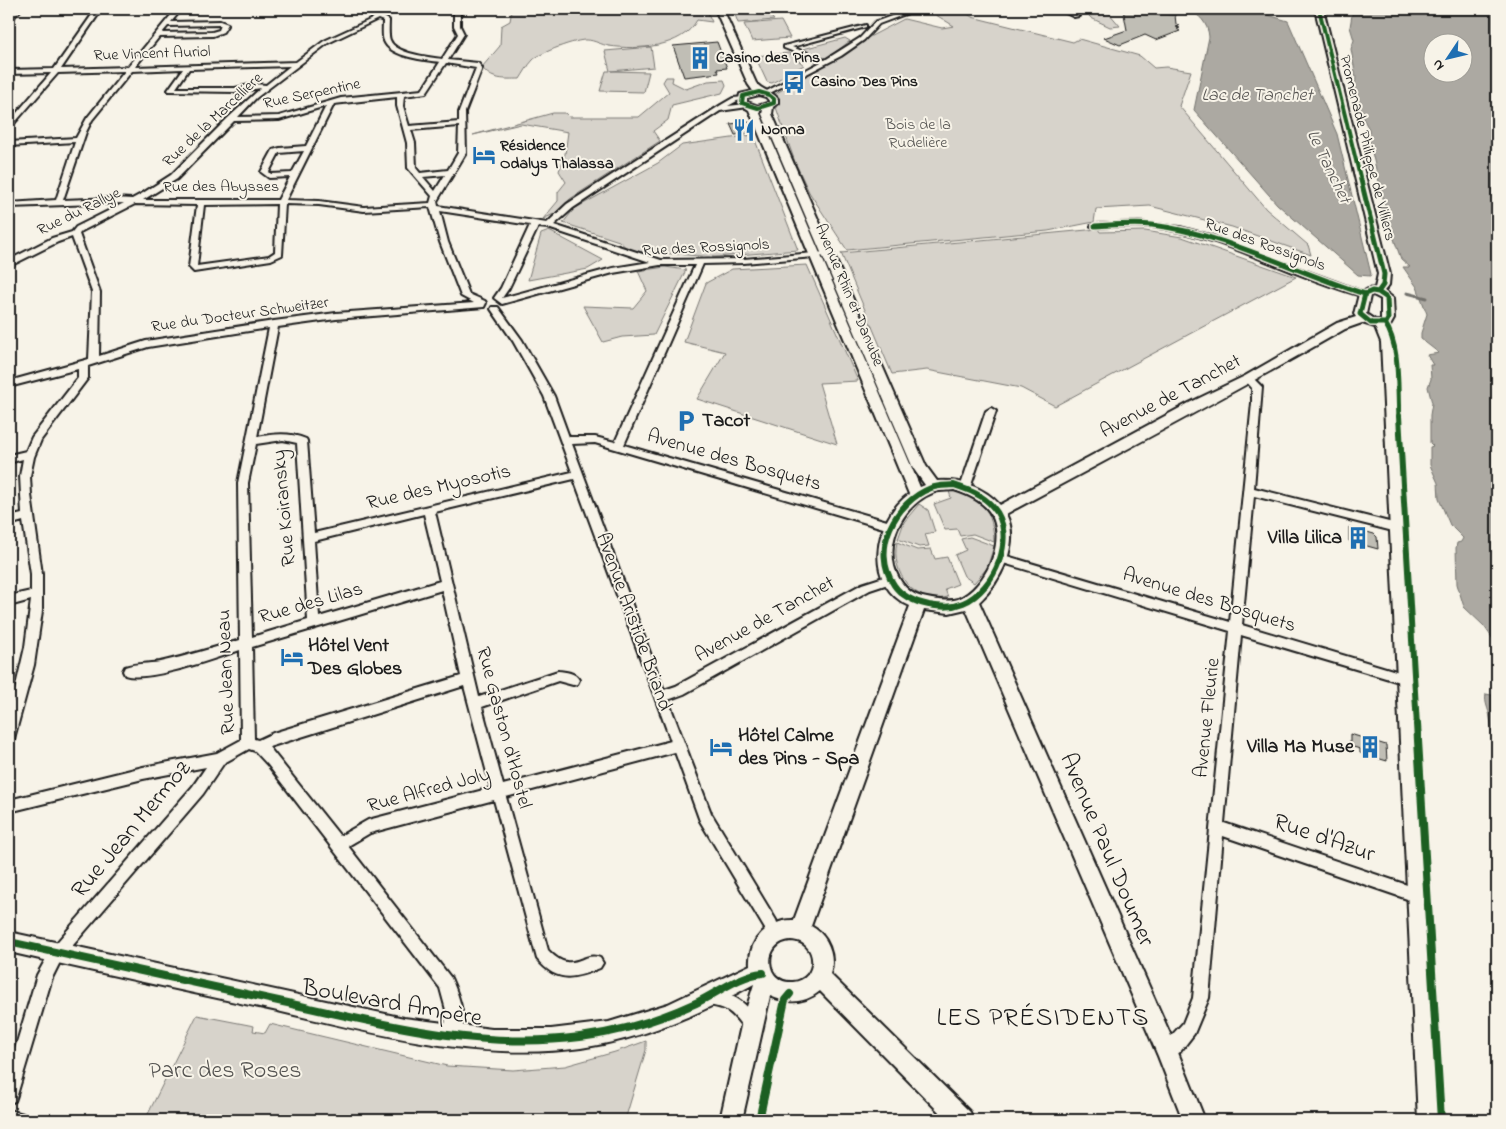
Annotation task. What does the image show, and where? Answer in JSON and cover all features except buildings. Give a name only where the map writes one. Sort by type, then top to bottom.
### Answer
[{"type":"street","points":[[9,126],[57,70],[99,9]]},
{"type":"street","points":[[58,202],[89,119],[179,9]]},
{"type":"street","points":[[382,9],[378,17],[386,20],[387,41],[401,52],[441,62],[478,65],[479,68],[462,112],[462,153],[435,195],[433,206],[444,242],[465,296],[482,304]]},
{"type":"street","points":[[441,62],[460,34],[457,26],[456,9]]},
{"type":"street","name":"Avenue Rhin et Danube","points":[[712,9],[744,85],[747,101],[920,468],[934,487]]},
{"type":"street","points":[[719,9],[752,84],[763,93]]},
{"type":"street","points":[[826,62],[786,47],[864,26],[916,9]]},
{"type":"street","points":[[1061,9],[1076,16]]},
{"type":"street","name":"Promenade Philippe de Villiers","points":[[1319,9],[1384,274],[1383,285],[1378,292]]},
{"type":"street","name":"Rue de la Marcelliere","points":[[135,201],[183,170],[230,119],[267,87],[326,42],[378,17]]},
{"type":"street","points":[[864,26],[860,22],[873,22]]},
{"type":"street","points":[[747,101],[826,62],[862,39],[873,22]]},
{"type":"street","points":[[158,35],[213,34],[221,31],[226,24],[167,24]]},
{"type":"street","name":"Rue Serpentine","points":[[230,119],[279,118],[332,102],[365,96],[424,92],[441,62]]},
{"type":"street","name":"Rue Vincent Auriol","points":[[9,72],[297,64]]},
{"type":"street","points":[[188,66],[171,90],[234,90],[255,86],[267,87]]},
{"type":"street","name":"Avenue Rhin et Danube","points":[[763,93],[774,99],[774,103],[769,106],[767,114],[820,254],[916,495]]},
{"type":"street","points":[[400,94],[400,106],[408,128],[412,151],[411,165],[417,175],[435,195]]},
{"type":"street","points":[[549,226],[570,206],[735,99],[769,106]]},
{"type":"street","points":[[202,202],[193,267],[198,269],[277,256],[279,253],[281,202],[332,102]]},
{"type":"street","points":[[408,128],[462,124]]},
{"type":"street","points":[[9,144],[80,140]]},
{"type":"street","points":[[295,176],[269,176],[265,172],[276,152],[308,148]]},
{"type":"street","points":[[417,175],[450,172]]},
{"type":"street","name":"Rue des Abysses","points":[[9,205],[80,200],[157,203],[281,202],[364,209],[433,206],[549,226],[660,263]]},
{"type":"street","name":"Rue du Rallye","points":[[9,263],[55,240],[75,234],[79,229],[135,201]]},
{"type":"street","points":[[498,303],[535,224]]},
{"type":"street","name":"Rue des Rossignols","points":[[1095,226],[1136,224],[1172,229],[1230,245],[1365,294]]},
{"type":"street","points":[[75,234],[96,292],[94,361]]},
{"type":"street","points":[[604,273],[616,267],[621,260],[621,254],[618,249]]},
{"type":"street","name":"Rue des Rossignols","points":[[498,303],[519,295],[604,273],[660,263],[744,261],[820,254]]},
{"type":"street","points":[[618,446],[700,262]]},
{"type":"street","points":[[1369,291],[1378,292],[1387,298],[1388,319],[1386,323],[1378,324],[1363,318],[1360,314],[1365,294],[1369,291]]},
{"type":"street","name":"Rue du Docteur Schweitzer","points":[[9,384],[83,365],[166,340],[274,324],[386,311],[469,308],[482,304],[488,298],[498,303]]},
{"type":"street","name":"Avenue Aristide Briand","points":[[498,303],[549,396],[705,816],[771,925],[774,934]]},
{"type":"street","name":"Avenue de Tanchet","points":[[998,512],[1194,406],[1249,379],[1341,326],[1363,318]]},
{"type":"street","name":"Rue Jean Neau","points":[[274,324],[243,483],[246,642],[253,744],[273,761],[446,983],[453,998],[456,1017],[453,1038]]},
{"type":"street","points":[[1378,324],[1387,342],[1429,1120]]},
{"type":"street","points":[[9,735],[28,666],[37,594],[37,570],[25,500],[25,479],[29,454],[36,439],[83,378],[83,365]]},
{"type":"street","name":"Avenue Fleurie","points":[[1167,1053],[1190,1030],[1196,1016],[1200,998],[1235,628],[1250,492],[1257,387],[1249,379]]},
{"type":"street","points":[[966,488],[991,411]]},
{"type":"street","name":"Rue Koiransky","points":[[250,442],[284,436],[292,436],[302,441],[314,622]]},
{"type":"street","name":"Avenue des Bosquets","points":[[566,441],[594,440],[618,446],[890,526]]},
{"type":"street","points":[[9,458],[29,454]]},
{"type":"street","name":"Rue des Myosotis","points":[[308,538],[429,511],[578,474]]},
{"type":"street","points":[[954,485],[966,488],[977,492],[989,501],[998,512],[1004,530],[1005,542],[1000,558],[981,590],[970,600],[949,607],[919,603],[900,591],[890,579],[885,550],[890,526],[905,503],[916,495],[934,487],[954,485]]},
{"type":"street","points":[[1250,492],[1397,528]]},
{"type":"street","name":"Rue Gaston d'Hostel","points":[[429,511],[468,679],[542,954],[555,968],[576,970],[595,963]]},
{"type":"street","points":[[9,521],[28,516]]},
{"type":"street","name":"Avenue des Bosquets","points":[[1000,558],[1406,679]]},
{"type":"street","name":"Avenue de Tanchet","points":[[660,697],[680,690],[866,587],[890,579]]},
{"type":"street","name":"Rue des Lilas","points":[[129,671],[152,669],[188,661],[246,642],[446,584]]},
{"type":"street","points":[[9,601],[37,594]]},
{"type":"street","name":"Avenue Paul Doumer","points":[[970,600],[1167,1053],[1194,1120]]},
{"type":"street","points":[[800,930],[919,603]]},
{"type":"street","points":[[476,703],[558,676],[573,680]]},
{"type":"street","name":"Rue Jean Mermoz","points":[[9,1095],[45,975],[57,953],[198,790],[219,759],[253,744],[468,679]]},
{"type":"street","name":"Rue Alfred Joly","points":[[339,845],[352,835],[368,827],[678,745]]},
{"type":"street","points":[[9,806],[143,773],[219,759]]},
{"type":"street","name":"Rue d'Azur","points":[[1217,827],[1416,895]]},
{"type":"street","points":[[731,1120],[765,977],[761,954],[766,942],[774,934],[787,929],[800,930],[808,934],[819,948],[822,958],[818,978],[806,990],[790,994],[782,992],[765,977]]},
{"type":"street","name":"Boulevard Ampère","points":[[9,942],[404,1029],[453,1038],[524,1041],[604,1033],[658,1019],[708,998],[753,974],[765,977]]},
{"type":"street","points":[[818,978],[826,983],[962,1120]]},
{"type":"street","points":[[708,998],[716,998],[731,1004],[745,1014],[752,1026]]},
{"type":"street","points":[[9,1118],[17,1120]]},
{"type":"green space","points":[[512,9],[706,9],[712,22],[697,20],[690,29],[670,42],[645,47],[609,46],[582,40],[550,50],[537,57],[529,64],[520,79],[494,77],[482,67],[500,46],[501,26],[510,21]]},
{"type":"green space","points":[[733,9],[764,9],[774,20],[738,23]]},
{"type":"green space","name":"Bois de la Rudelière","points":[[967,9],[966,13],[972,17],[1073,42],[1079,39],[1140,56],[1154,68],[1166,67],[1191,71],[1179,106],[1266,209],[1308,245],[1311,255],[1232,227],[1150,206],[1096,209],[1094,222],[1048,231],[847,250],[809,192],[795,162],[772,96],[854,45],[904,19],[942,28],[954,26],[928,10]]},
{"type":"green space","points":[[1095,10],[1109,13],[1120,26],[1110,27],[1091,18],[1089,16]]},
{"type":"green space","points":[[781,21],[790,38],[752,41],[744,24]]},
{"type":"green space","points":[[845,38],[850,41],[826,59],[803,49]]},
{"type":"green space","points":[[651,47],[654,67],[611,71],[649,72],[644,92],[600,91],[606,71],[610,71],[605,51]]},
{"type":"green space","points":[[789,53],[804,65],[772,83],[767,82],[755,56]]},
{"type":"green space","points":[[666,77],[673,77],[672,82],[686,89],[708,81],[724,80],[726,85],[722,93],[672,105],[668,120],[653,131],[660,141],[570,199],[554,214],[543,219],[558,201],[558,192],[566,182],[559,171],[565,154],[568,132],[521,124],[473,135],[553,113],[565,113],[569,117],[639,117],[669,92],[663,82]]},
{"type":"green space","points":[[753,135],[798,250],[715,257],[630,251],[619,241],[563,223],[574,209],[658,163],[682,145]]},
{"type":"green space","points":[[1098,229],[1100,232],[1145,231],[1182,237],[1296,277],[1055,406],[1021,388],[927,370],[892,374],[841,253]]},
{"type":"green space","points":[[549,231],[603,260],[588,269],[528,280],[541,234]]},
{"type":"green space","points":[[807,265],[858,381],[819,383],[837,444],[697,399],[725,352],[684,342],[706,283],[732,269]]},
{"type":"green space","points":[[665,267],[686,270],[654,335],[622,337],[603,342],[583,306],[633,308],[647,291],[638,271]]},
{"type":"green space","points":[[949,491],[970,494],[984,506],[991,522],[994,542],[973,534],[960,536],[957,529],[945,530],[934,504],[951,498]]},
{"type":"green space","points":[[919,504],[928,510],[935,532],[925,534],[929,546],[919,547],[898,539],[904,522]]},
{"type":"green space","points":[[970,537],[994,546],[987,568],[974,583],[964,576],[955,555],[966,550],[961,539]]},
{"type":"green space","points":[[897,542],[917,550],[931,549],[935,559],[947,557],[958,584],[945,589],[948,597],[925,597],[908,584],[901,575],[897,565]]},
{"type":"green space","name":"Parc des Roses","points":[[197,1015],[254,1026],[253,1031],[265,1033],[270,1024],[447,1066],[513,1070],[565,1066],[646,1041],[646,1050],[625,1120],[145,1120]]},
{"type":"water","name":"Lac de Tanchet","points":[[1187,9],[1282,9],[1284,12],[1272,11],[1268,15],[1288,21],[1337,134],[1370,276],[1358,275],[1277,204],[1194,110],[1209,37],[1207,27],[1202,20]]},
{"type":"water","points":[[1353,9],[1497,9],[1497,645],[1484,626],[1464,607],[1457,584],[1456,548],[1457,543],[1461,542],[1463,538],[1450,525],[1439,499],[1438,483],[1430,465],[1430,447],[1433,446],[1430,443],[1432,403],[1428,387],[1431,379],[1430,365],[1433,365],[1427,355],[1439,353],[1421,339],[1427,314],[1417,287],[1403,267],[1410,267],[1401,259],[1395,242],[1369,140],[1369,129],[1361,115],[1354,92],[1356,78],[1351,49],[1354,40],[1350,27]]},
{"type":"water","points":[[1486,694],[1497,696],[1497,767],[1494,754]]},
{"type":"waterway","name":"Le Tanchet","points":[[1407,293],[1427,298]]},
{"type":"cycle path","points":[[1319,9],[1384,274],[1383,285],[1378,292]]},
{"type":"cycle path","points":[[759,92],[769,95],[774,99],[774,103],[758,108],[749,107],[742,103],[743,96],[759,92]]},
{"type":"cycle path","points":[[1095,226],[1145,224],[1180,230],[1234,246],[1365,294]]},
{"type":"cycle path","points":[[1372,291],[1378,292],[1387,298],[1388,319],[1386,323],[1371,323],[1360,314],[1365,294],[1372,291]]},
{"type":"cycle path","points":[[1385,323],[1391,332],[1395,346],[1441,1120]]},
{"type":"cycle path","points":[[954,485],[971,490],[984,498],[994,507],[1001,518],[1004,531],[999,560],[985,585],[968,601],[949,607],[919,603],[904,595],[892,582],[886,563],[887,536],[899,512],[907,502],[931,488],[954,485]]},
{"type":"cycle path","points":[[9,942],[404,1029],[492,1040],[551,1040],[580,1037],[638,1025],[683,1009],[753,974],[763,973]]},
{"type":"cycle path","points":[[759,1120],[785,1000],[790,994]]},
{"type":"place","name":"Casino des Pins","points":[[700,58]]},
{"type":"place","name":"Casino Des Pins","points":[[794,82]]},
{"type":"place","name":"Nonna","points":[[744,130]]},
{"type":"place","name":"Résidence Odalys Thalassa","points":[[484,155]]},
{"type":"place","name":"Tacot","points":[[686,421]]},
{"type":"place","name":"Villa Lilica","points":[[1358,538]]},
{"type":"place","name":"Hôtel Vent Des Globes","points":[[292,657]]},
{"type":"place","name":"Hôtel Calme des Pins - Spa","points":[[721,747]]},
{"type":"place","name":"Villa Ma Muse","points":[[1370,747]]},
{"type":"district","name":"LES PRÉSIDENTS","points":[[1043,1019]]}]
